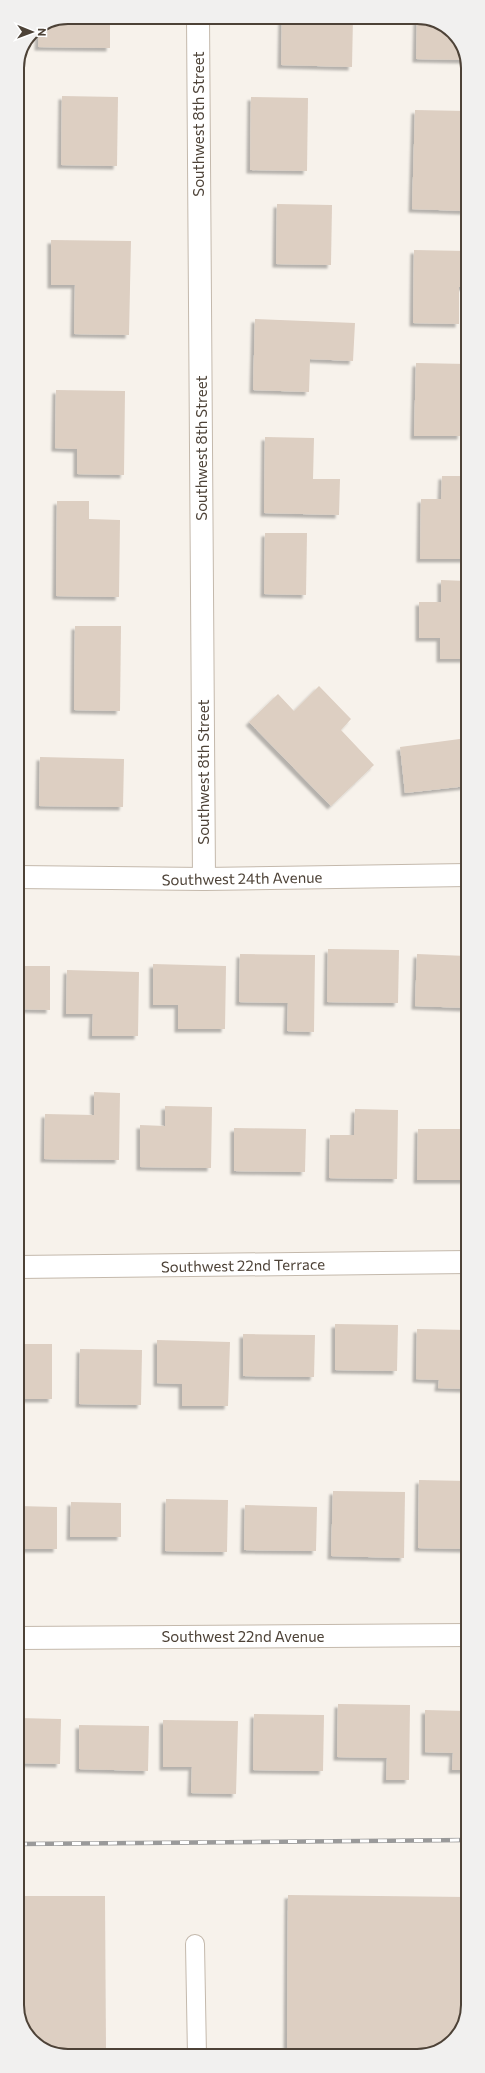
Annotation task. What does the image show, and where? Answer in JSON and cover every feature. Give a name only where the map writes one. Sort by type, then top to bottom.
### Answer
[{"type":"street","name":"Southwest 8th Street","points":[[198,24],[204,879]]},
{"type":"street","name":"Southwest 24th Avenue","points":[[24,877],[204,879],[461,874]]},
{"type":"street","name":"Southwest 22nd Terrace","points":[[24,1268],[461,1262]]},
{"type":"street","name":"Southwest 22nd Avenue","points":[[24,1638],[461,1635]]},
{"type":"lane","points":[[195,1944],[197,2049]]},
{"type":"building","points":[[68,24],[110,24],[110,48],[52,47],[52,27]]},
{"type":"building","points":[[282,24],[353,24],[352,67],[281,65]]},
{"type":"building","points":[[417,24],[420,24],[434,27],[446,35],[455,46],[460,60],[416,59]]},
{"type":"building","points":[[62,96],[118,97],[117,166],[61,165]]},
{"type":"building","points":[[251,97],[308,98],[307,171],[250,170]]},
{"type":"building","points":[[415,110],[461,111],[461,211],[412,209]]},
{"type":"building","points":[[277,204],[332,205],[331,265],[276,264]]},
{"type":"building","points":[[51,240],[131,241],[129,335],[74,334],[75,285],[51,285]]},
{"type":"building","points":[[414,250],[461,251],[459,324],[413,323]]},
{"type":"building","points":[[255,319],[355,323],[353,361],[310,359],[309,392],[253,390]]},
{"type":"building","points":[[416,363],[461,364],[461,436],[414,436]]},
{"type":"building","points":[[56,390],[125,391],[124,475],[77,474],[77,449],[55,448]]},
{"type":"building","points":[[265,437],[314,438],[313,479],[340,479],[339,515],[264,513]]},
{"type":"building","points":[[442,476],[461,476],[461,559],[420,559],[421,499],[441,499]]},
{"type":"building","points":[[57,501],[89,501],[89,519],[120,520],[119,597],[56,596]]},
{"type":"building","points":[[265,533],[307,533],[306,595],[264,594]]},
{"type":"building","points":[[441,580],[461,581],[461,659],[440,659],[440,638],[419,638],[419,602],[441,602]]},
{"type":"building","points":[[75,626],[121,626],[120,711],[74,710]]},
{"type":"building","points":[[319,686],[351,719],[341,730],[374,765],[331,806],[249,722],[278,694],[294,711]]},
{"type":"building","points":[[461,739],[461,787],[405,793],[400,747]]},
{"type":"building","points":[[40,757],[124,759],[123,807],[39,806]]},
{"type":"building","points":[[328,949],[399,950],[398,1003],[327,1002]]},
{"type":"building","points":[[240,954],[315,955],[314,1032],[287,1031],[288,1003],[239,1002]]},
{"type":"building","points":[[417,954],[461,956],[461,1008],[415,1006]]},
{"type":"building","points":[[153,964],[226,966],[225,1029],[178,1029],[178,1005],[153,1005]]},
{"type":"building","points":[[24,966],[50,966],[50,1010],[24,1009]]},
{"type":"building","points":[[67,970],[139,972],[138,1036],[92,1036],[93,1014],[66,1014]]},
{"type":"building","points":[[94,1092],[120,1093],[119,1160],[44,1159],[45,1114],[94,1115]]},
{"type":"building","points":[[165,1106],[212,1107],[211,1168],[140,1167],[140,1125],[165,1126]]},
{"type":"building","points":[[355,1109],[398,1110],[397,1179],[329,1178],[330,1135],[354,1135]]},
{"type":"building","points":[[234,1128],[306,1129],[305,1172],[234,1171]]},
{"type":"building","points":[[418,1129],[461,1129],[461,1180],[417,1180]]},
{"type":"building","points":[[335,1324],[398,1325],[397,1371],[335,1370]]},
{"type":"building","points":[[417,1329],[461,1330],[461,1389],[438,1388],[439,1380],[416,1379]]},
{"type":"building","points":[[243,1334],[315,1335],[314,1377],[243,1376]]},
{"type":"building","points":[[157,1340],[230,1342],[228,1406],[182,1406],[182,1384],[157,1383]]},
{"type":"building","points":[[24,1344],[52,1344],[52,1399],[24,1399]]},
{"type":"building","points":[[80,1349],[142,1350],[141,1405],[79,1404]]},
{"type":"building","points":[[419,1480],[461,1481],[461,1549],[418,1548]]},
{"type":"building","points":[[333,1491],[405,1492],[404,1558],[331,1556]]},
{"type":"building","points":[[166,1499],[228,1500],[227,1552],[165,1551]]},
{"type":"building","points":[[71,1502],[121,1503],[121,1537],[70,1537]]},
{"type":"building","points":[[245,1505],[317,1507],[316,1551],[244,1550]]},
{"type":"building","points":[[24,1506],[57,1507],[57,1549],[24,1549]]},
{"type":"building","points":[[338,1704],[410,1705],[409,1780],[386,1780],[387,1758],[337,1757]]},
{"type":"building","points":[[425,1710],[461,1711],[461,1770],[452,1770],[453,1753],[425,1752]]},
{"type":"building","points":[[254,1714],[324,1715],[323,1771],[253,1770]]},
{"type":"building","points":[[24,1718],[61,1719],[60,1764],[24,1763]]},
{"type":"building","points":[[163,1720],[238,1721],[236,1794],[191,1793],[192,1767],[163,1767]]},
{"type":"building","points":[[79,1725],[149,1726],[148,1771],[79,1769]]},
{"type":"building","points":[[288,1895],[461,1897],[461,2011],[456,2025],[446,2038],[431,2047],[417,2049],[287,2049]]},
{"type":"building","points":[[24,1896],[105,1896],[106,2049],[56,2048],[43,2042],[33,2032],[27,2022],[25,2014]]},
{"type":"railway","points":[[24,1844],[461,1840]]}]
